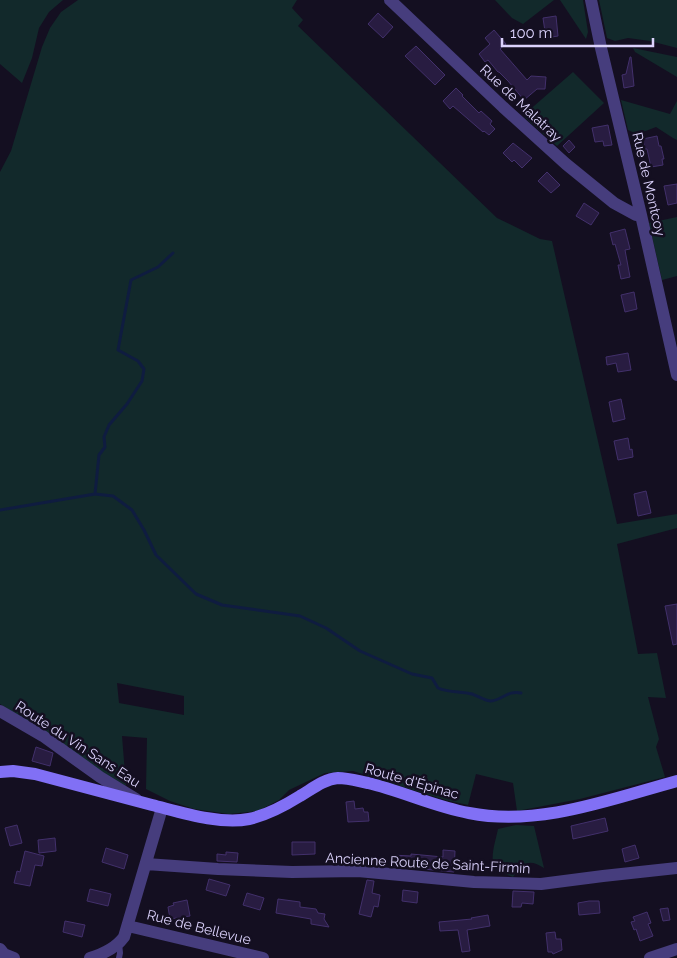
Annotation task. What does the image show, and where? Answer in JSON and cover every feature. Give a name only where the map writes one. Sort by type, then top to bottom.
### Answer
[{"type":"main road","name":"Route d'Épinac","points":[[0,772],[13,771],[35,774],[162,808],[230,821],[262,816],[326,781],[337,778],[374,784],[452,810],[471,814],[510,817],[532,816],[575,809],[677,781]]},
{"type":"street","name":"Rue de Malatray","points":[[390,0],[566,164],[614,203],[636,215],[641,215]]},
{"type":"street","name":"Rue de Montcoy","points":[[591,0],[677,375]]},
{"type":"street","name":"Route du Vin Sans Eau","points":[[0,711],[43,736],[100,777],[140,802]]},
{"type":"street","name":"Rue de Bellevue","points":[[119,943],[124,937],[128,926],[162,808]]},
{"type":"street","name":"Ancienne Route de Saint-Firmin","points":[[146,864],[218,869],[358,871],[474,882],[541,884],[677,868]]},
{"type":"street","name":"Rue de Bellevue","points":[[128,926],[262,958]]},
{"type":"street","points":[[90,958],[110,950],[119,943]]},
{"type":"street","points":[[0,949],[4,954],[14,958]]},
{"type":"street","points":[[650,958],[677,949]]},
{"type":"lane","points":[[119,943],[119,958]]},
{"type":"green space","points":[[0,0],[63,0],[49,12],[39,28],[32,58],[22,83],[0,64]]},
{"type":"green space","points":[[78,0],[297,0],[292,8],[303,20],[298,26],[497,218],[540,239],[552,241],[617,524],[677,514],[677,528],[617,544],[638,654],[657,653],[666,698],[648,697],[659,739],[656,747],[665,777],[580,799],[517,811],[513,783],[476,774],[468,805],[445,800],[353,771],[325,773],[289,790],[279,800],[258,811],[229,814],[194,809],[170,801],[146,789],[147,738],[122,736],[126,786],[97,769],[51,736],[0,704],[0,172],[11,151],[42,47],[50,28],[61,12]],"holes":[[[117,683],[184,696],[184,715],[119,703]]]},
{"type":"green space","points":[[495,0],[554,0],[523,24],[512,18]]},
{"type":"green space","points":[[560,0],[583,0],[588,32],[586,39]]},
{"type":"green space","points":[[599,0],[677,0],[677,48],[650,41],[628,38],[615,41],[607,38]]},
{"type":"green space","points":[[633,48],[677,57],[677,77],[635,52]]},
{"type":"green space","points":[[573,72],[604,103],[557,146],[524,117],[526,113]]},
{"type":"green space","points":[[621,100],[670,114],[677,101],[677,140],[656,127],[639,135],[628,130]]},
{"type":"green space","points":[[677,217],[677,276],[662,280],[649,223]]},
{"type":"green space","points":[[516,825],[534,826],[544,868],[534,863],[523,865],[513,877],[498,871],[493,863],[493,858],[498,829]]},
{"type":"building","points":[[378,13],[393,27],[383,38],[368,24]]},
{"type":"building","points":[[556,16],[558,36],[546,38],[543,18]]},
{"type":"building","points":[[494,30],[506,44],[500,49],[527,80],[531,76],[546,77],[545,89],[537,89],[524,100],[488,60],[485,62],[479,54],[490,44],[485,38]]},
{"type":"building","points":[[416,46],[445,75],[435,85],[405,56]]},
{"type":"building","points":[[630,57],[634,86],[624,88],[622,75],[626,74]]},
{"type":"building","points":[[456,88],[479,113],[481,111],[492,121],[490,124],[495,129],[489,135],[453,106],[450,109],[443,101]]},
{"type":"building","points":[[608,125],[612,145],[604,146],[603,141],[595,142],[592,128]]},
{"type":"building","points":[[657,136],[664,159],[662,159],[663,165],[651,167],[643,139]]},
{"type":"building","points":[[569,140],[575,147],[569,153],[563,146]]},
{"type":"building","points":[[513,143],[532,158],[522,168],[503,153]]},
{"type":"building","points":[[547,172],[560,185],[551,193],[538,181]]},
{"type":"building","points":[[677,184],[677,203],[668,205],[664,186]]},
{"type":"building","points":[[584,203],[599,213],[591,225],[576,216]]},
{"type":"building","points":[[625,229],[630,249],[625,250],[630,277],[621,279],[618,265],[621,265],[610,233]]},
{"type":"building","points":[[634,292],[637,309],[625,312],[621,295]]},
{"type":"building","points":[[628,353],[631,370],[618,372],[616,363],[607,365],[606,357]]},
{"type":"building","points":[[621,399],[625,419],[613,422],[609,402]]},
{"type":"building","points":[[628,438],[633,457],[618,460],[614,441]]},
{"type":"building","points":[[646,491],[651,513],[638,516],[634,494]]},
{"type":"building","points":[[677,604],[677,644],[673,645],[665,606]]},
{"type":"building","points":[[36,747],[53,753],[50,766],[32,761]]},
{"type":"building","points":[[354,801],[355,809],[363,808],[364,812],[368,812],[369,821],[348,822],[346,802]]},
{"type":"building","points":[[605,818],[608,831],[573,839],[571,826]]},
{"type":"building","points":[[17,825],[22,843],[10,846],[5,828]]},
{"type":"building","points":[[55,838],[56,851],[39,853],[38,840]]},
{"type":"building","points":[[292,842],[315,842],[315,854],[292,855]]},
{"type":"building","points":[[635,845],[639,858],[625,862],[622,849]]},
{"type":"building","points":[[106,848],[128,855],[124,869],[102,862]]},
{"type":"building","points":[[443,850],[455,851],[454,872],[423,869],[423,865],[406,864],[406,867],[392,866],[392,855],[411,856],[411,854],[443,857]]},
{"type":"building","points":[[25,851],[44,856],[42,866],[35,865],[30,886],[14,883],[17,871],[20,872]]},
{"type":"building","points":[[226,852],[238,853],[237,862],[217,861],[217,854],[226,855]]},
{"type":"building","points":[[502,864],[509,864],[510,872],[502,872]]},
{"type":"building","points":[[209,879],[230,885],[226,896],[206,890]]},
{"type":"building","points":[[367,880],[374,881],[372,893],[380,895],[378,907],[374,906],[371,917],[359,914]]},
{"type":"building","points":[[90,889],[111,894],[108,906],[87,901]]},
{"type":"building","points":[[403,890],[418,892],[417,903],[402,901]]},
{"type":"building","points":[[513,891],[534,892],[533,904],[522,903],[521,907],[512,907]]},
{"type":"building","points":[[247,893],[264,898],[260,910],[243,905]]},
{"type":"building","points":[[278,899],[300,902],[300,907],[316,909],[318,913],[325,914],[324,919],[329,927],[311,924],[311,919],[276,913]]},
{"type":"building","points":[[187,900],[190,916],[170,919],[168,907],[174,905],[173,903]]},
{"type":"building","points":[[599,901],[600,913],[579,915],[578,903]]},
{"type":"building","points":[[668,908],[670,920],[663,921],[660,909]]},
{"type":"building","points":[[647,912],[651,923],[648,924],[653,936],[640,941],[636,929],[634,930],[631,922],[635,921],[633,917]]},
{"type":"building","points":[[488,915],[490,926],[467,930],[470,951],[462,952],[458,930],[440,931],[439,922],[472,919]]},
{"type":"building","points":[[65,921],[85,925],[82,937],[63,932]]},
{"type":"building","points":[[555,932],[556,939],[561,939],[562,950],[553,954],[548,952],[546,933]]},
{"type":"waterway","points":[[95,494],[99,455],[105,447],[104,437],[109,425],[127,404],[142,381],[144,369],[138,361],[118,350],[131,280],[158,267],[173,253]]},
{"type":"waterway","points":[[0,510],[95,494],[113,496],[132,510],[156,555],[196,594],[222,605],[300,616],[326,628],[360,651],[412,674],[432,678],[438,688],[442,690],[464,692],[491,701],[512,693],[521,693]]}]
